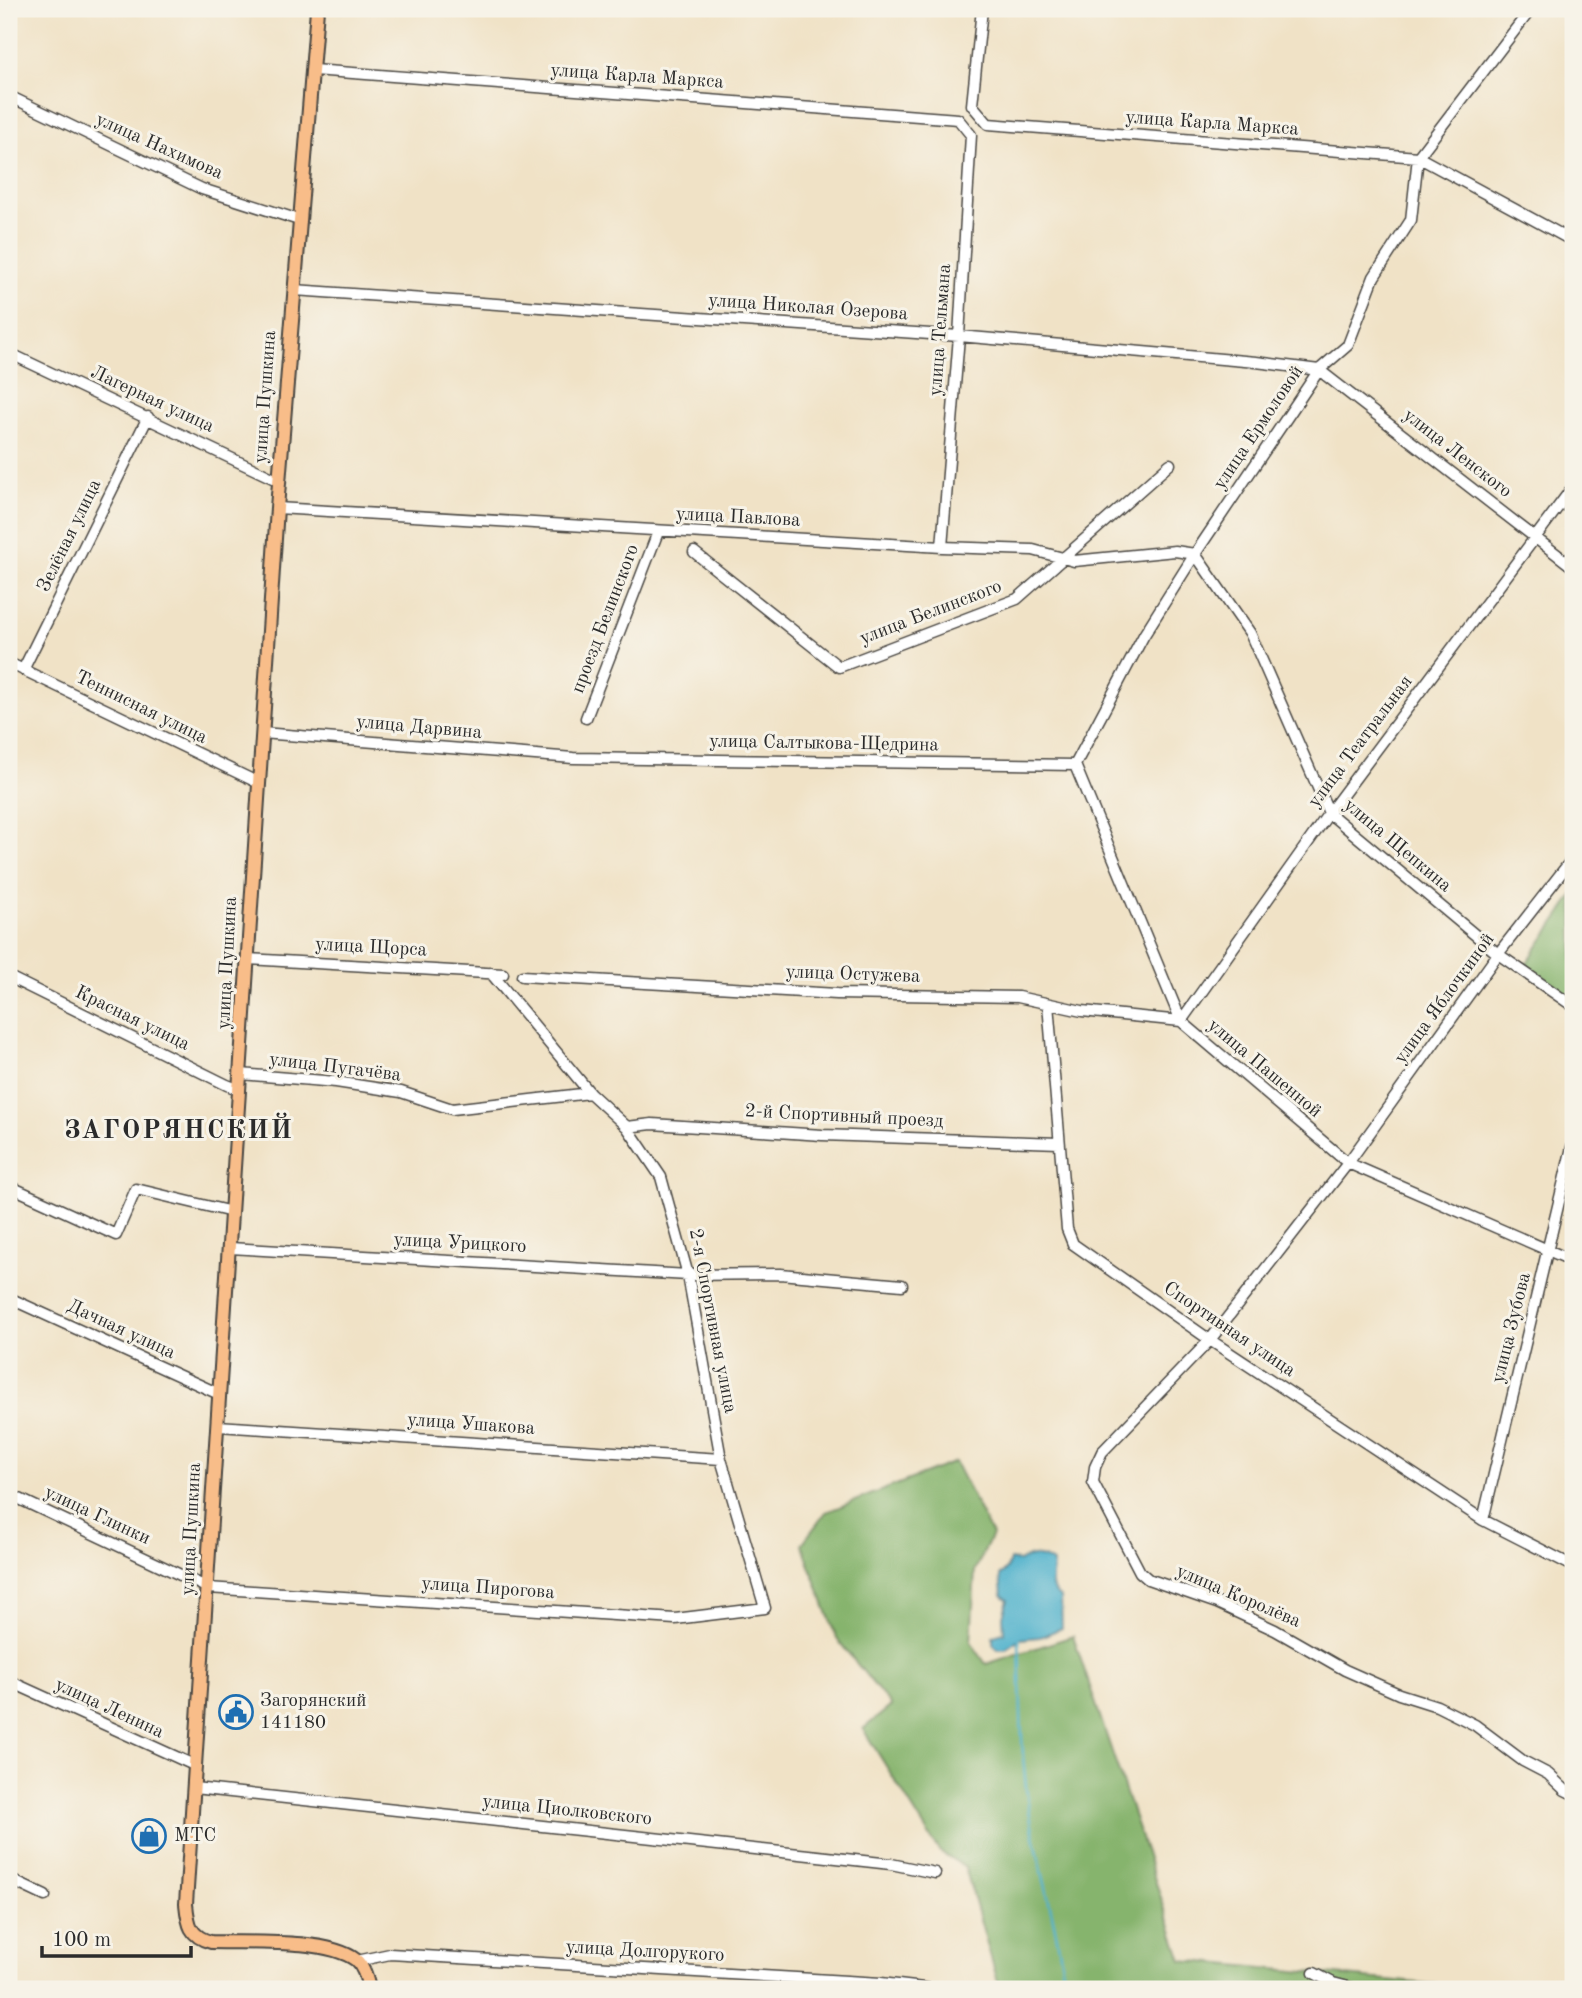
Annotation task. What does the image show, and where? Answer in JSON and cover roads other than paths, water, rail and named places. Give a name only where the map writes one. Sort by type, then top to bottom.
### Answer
[{"type":"main road","name":"улица Пушкина","points":[[317,9],[277,508],[187,1920],[194,1935],[211,1942],[320,1947],[357,1961]]},
{"type":"main road","points":[[357,1961],[365,1972],[369,1989]]},
{"type":"street","name":"улица Карла Маркса","points":[[982,9],[972,104],[988,124],[1418,157]]},
{"type":"street","points":[[1531,9],[1418,157],[1573,241]]},
{"type":"street","name":"улица Карла Маркса","points":[[313,70],[958,119]]},
{"type":"street","name":"улица Нахимова","points":[[9,96],[202,188],[299,220]]},
{"type":"street","name":"улица Тельмана","points":[[943,547],[971,135],[958,119]]},
{"type":"street","name":"улица Ермоловой","points":[[1074,765],[1144,635],[1195,554],[1319,370],[1348,345],[1374,277],[1411,220],[1418,157]]},
{"type":"street","name":"улица Николая Озерова","points":[[294,290],[959,336],[1319,370]]},
{"type":"street","name":"Лагерная улица","points":[[9,353],[279,481]]},
{"type":"street","name":"улица Ленского","points":[[1319,370],[1573,567]]},
{"type":"street","name":"Зелёная улица","points":[[23,670],[148,417]]},
{"type":"street","name":"улица Белинского","points":[[694,552],[839,667],[1017,599],[1170,464]]},
{"type":"street","name":"улица Театральная","points":[[1181,1021],[1329,813],[1573,487]]},
{"type":"street","name":"улица Павлова","points":[[277,508],[1032,550],[1074,561],[1175,551],[1195,554]]},
{"type":"street","name":"проезд Белинского","points":[[586,718],[658,531]]},
{"type":"street","name":"улица Щепкина","points":[[1195,554],[1250,633],[1329,813],[1498,954],[1573,1006]]},
{"type":"street","name":"Теннисная улица","points":[[9,663],[259,782]]},
{"type":"street","name":"улица Дарвина","points":[[262,733],[573,758]]},
{"type":"street","name":"улица Салтыкова-Щедрина","points":[[573,758],[1074,765]]},
{"type":"street","name":"улица Пашенной","points":[[1074,765],[1181,1021],[1348,1163],[1573,1261]]},
{"type":"street","name":"улица Яблочкиной","points":[[1210,1339],[1348,1163],[1498,954],[1573,858]]},
{"type":"street","name":"улица Щорса","points":[[248,959],[491,973]]},
{"type":"street","points":[[491,973],[503,974]]},
{"type":"street","name":"2-я Спортивная улица","points":[[491,973],[590,1093],[627,1127],[662,1177],[688,1275],[721,1459],[765,1608]]},
{"type":"street","name":"улица Остужева","points":[[522,976],[837,994],[1018,997],[1082,1011],[1181,1021]]},
{"type":"street","name":"Красная улица","points":[[9,977],[240,1090]]},
{"type":"street","name":"Спортивная улица","points":[[1048,1004],[1067,1229],[1073,1244],[1210,1339],[1483,1520],[1573,1566]]},
{"type":"street","name":"улица Пугачёва","points":[[241,1074],[336,1082],[401,1092],[452,1109],[590,1093]]},
{"type":"street","name":"2-й Спортивный проезд","points":[[627,1127],[652,1125],[822,1135],[1059,1143]]},
{"type":"street","name":"улица Зубова","points":[[1483,1520],[1573,1143]]},
{"type":"street","points":[[9,1186],[116,1235],[136,1189],[232,1212]]},
{"type":"street","name":"улица Урицкого","points":[[230,1248],[688,1275],[779,1274],[902,1285]]},
{"type":"street","name":"Дачная улица","points":[[9,1298],[219,1394]]},
{"type":"street","name":"улица Королёва","points":[[1210,1339],[1116,1435],[1102,1452],[1095,1468],[1093,1482],[1096,1492],[1140,1572],[1148,1579],[1217,1603],[1275,1630],[1345,1670],[1399,1694],[1437,1706],[1475,1725],[1522,1761],[1548,1774],[1573,1794]]},
{"type":"street","name":"улица Ушакова","points":[[218,1426],[721,1459]]},
{"type":"street","name":"улица Глинки","points":[[9,1494],[208,1588]]},
{"type":"street","name":"улица Пирогова","points":[[208,1588],[676,1619],[765,1608]]},
{"type":"street","name":"улица Ленина","points":[[9,1681],[196,1766]]},
{"type":"street","name":"улица Циолковского","points":[[194,1788],[891,1864],[935,1873]]},
{"type":"street","points":[[9,1879],[45,1896]]},
{"type":"street","name":"улица Долгорукого","points":[[357,1961],[390,1954],[881,1983],[932,1989]]},
{"type":"street","points":[[1314,1973],[1333,1983],[1356,1989]]},
{"type":"water","points":[[1031,1556],[1053,1563],[1052,1586],[1061,1598],[1062,1628],[1040,1637],[1019,1639],[1006,1649],[998,1649],[993,1644],[993,1636],[1004,1633],[1003,1616],[1008,1600],[1002,1595],[1000,1575],[1007,1569],[1010,1560],[1019,1561]]},
{"type":"waterway","points":[[1019,1639],[1027,1798],[1059,1947],[1065,1989]]},
{"type":"place","name":"Загорянский 141180","points":[[236,1712]]},
{"type":"place","name":"МТС","points":[[149,1836]]},
{"type":"district","name":"ЗАГОРЯНСКИЙ","points":[[179,1131]]}]
